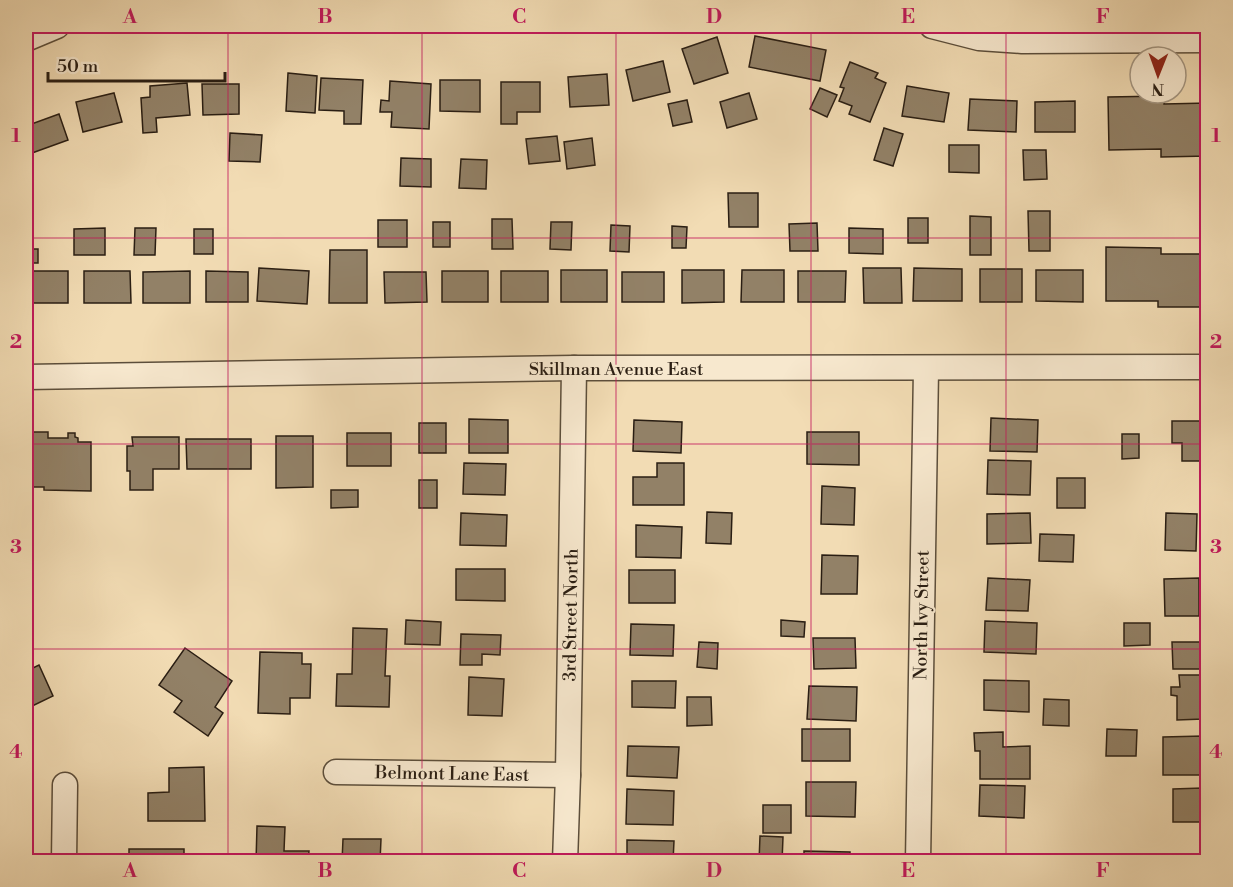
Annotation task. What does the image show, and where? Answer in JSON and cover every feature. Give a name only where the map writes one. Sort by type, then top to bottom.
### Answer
[{"type":"street","points":[[26,39],[57,26]]},
{"type":"street","points":[[932,26],[979,38],[1022,41],[1208,40]]},
{"type":"street","name":"Skillman Avenue East","points":[[26,377],[574,368],[1208,367]]},
{"type":"street","name":"3rd Street North","points":[[565,861],[574,368]]},
{"type":"street","name":"North Ivy Street","points":[[918,861],[926,369]]},
{"type":"street","name":"Belmont Lane East","points":[[336,772],[568,775]]},
{"type":"street","points":[[64,861],[65,785]]},
{"type":"building","points":[[755,36],[826,50],[820,81],[749,67]]},
{"type":"building","points":[[717,37],[728,73],[694,84],[682,49]]},
{"type":"building","points":[[663,61],[670,92],[633,101],[626,70]]},
{"type":"building","points":[[850,62],[878,73],[875,78],[886,83],[870,122],[849,114],[852,106],[839,101],[844,88],[840,87]]},
{"type":"building","points":[[288,73],[317,76],[315,113],[286,111]]},
{"type":"building","points":[[607,74],[609,105],[570,107],[568,77]]},
{"type":"building","points":[[321,78],[363,80],[361,124],[344,124],[344,111],[319,110]]},
{"type":"building","points":[[440,80],[480,80],[480,112],[440,111]]},
{"type":"building","points":[[390,81],[431,84],[429,129],[391,127],[392,112],[380,112],[381,100],[389,101]]},
{"type":"building","points":[[501,82],[540,82],[540,112],[517,112],[517,124],[501,124]]},
{"type":"building","points":[[187,83],[190,115],[156,118],[157,132],[143,133],[141,98],[150,97],[150,86]]},
{"type":"building","points":[[202,84],[239,84],[239,114],[203,115]]},
{"type":"building","points":[[907,86],[949,93],[944,122],[902,116]]},
{"type":"building","points":[[820,88],[837,95],[827,117],[810,109]]},
{"type":"building","points":[[114,93],[122,122],[83,132],[76,102]]},
{"type":"building","points":[[749,93],[757,119],[727,128],[720,102]]},
{"type":"building","points":[[1108,97],[1128,97],[1128,105],[1208,103],[1208,156],[1161,157],[1161,149],[1109,150]]},
{"type":"building","points":[[970,99],[1017,101],[1016,132],[968,130]]},
{"type":"building","points":[[687,100],[692,122],[673,126],[668,104]]},
{"type":"building","points":[[1075,101],[1075,132],[1035,132],[1035,102]]},
{"type":"building","points":[[59,114],[68,140],[32,153],[26,136],[26,126]]},
{"type":"building","points":[[884,128],[903,134],[893,166],[874,160]]},
{"type":"building","points":[[230,133],[262,135],[260,162],[229,161]]},
{"type":"building","points":[[557,136],[560,161],[529,164],[526,139]]},
{"type":"building","points":[[592,138],[595,165],[567,169],[564,142]]},
{"type":"building","points":[[949,145],[979,145],[979,173],[949,172]]},
{"type":"building","points":[[1023,150],[1046,150],[1047,179],[1024,180]]},
{"type":"building","points":[[401,158],[431,159],[431,187],[400,186]]},
{"type":"building","points":[[461,159],[487,160],[486,189],[459,188]]},
{"type":"building","points":[[728,193],[758,193],[758,227],[729,227]]},
{"type":"building","points":[[1028,211],[1050,211],[1050,251],[1029,251]]},
{"type":"building","points":[[970,216],[991,217],[991,255],[970,255]]},
{"type":"building","points":[[908,218],[928,218],[928,243],[908,243]]},
{"type":"building","points":[[492,219],[512,219],[513,249],[492,249]]},
{"type":"building","points":[[378,220],[407,220],[407,247],[378,247]]},
{"type":"building","points":[[433,222],[450,222],[450,247],[433,247]]},
{"type":"building","points":[[551,222],[572,222],[571,250],[550,249]]},
{"type":"building","points":[[817,223],[818,251],[790,251],[789,224]]},
{"type":"building","points":[[611,225],[630,226],[629,252],[610,251]]},
{"type":"building","points":[[672,226],[687,227],[686,248],[672,248]]},
{"type":"building","points":[[105,228],[105,255],[74,255],[74,229]]},
{"type":"building","points":[[135,228],[156,228],[155,255],[134,255]]},
{"type":"building","points":[[849,228],[883,229],[883,254],[849,253]]},
{"type":"building","points":[[194,229],[213,229],[213,254],[194,254]]},
{"type":"building","points":[[26,239],[28,239],[27,249],[38,249],[38,263],[26,263]]},
{"type":"building","points":[[1106,247],[1161,248],[1161,254],[1208,254],[1208,307],[1158,307],[1158,301],[1106,301]]},
{"type":"building","points":[[330,250],[367,250],[367,303],[329,303]]},
{"type":"building","points":[[259,268],[309,271],[307,304],[257,301]]},
{"type":"building","points":[[863,268],[901,268],[902,303],[864,303]]},
{"type":"building","points":[[914,268],[962,269],[962,301],[913,301]]},
{"type":"building","points":[[980,269],[1022,269],[1022,302],[980,302]]},
{"type":"building","points":[[561,270],[607,270],[607,302],[561,302]]},
{"type":"building","points":[[682,270],[724,270],[724,302],[682,303]]},
{"type":"building","points":[[742,270],[784,270],[784,302],[741,302]]},
{"type":"building","points":[[1036,270],[1083,270],[1083,302],[1036,301]]},
{"type":"building","points":[[26,271],[68,271],[68,303],[26,303]]},
{"type":"building","points":[[84,271],[130,271],[131,303],[84,303]]},
{"type":"building","points":[[190,271],[190,303],[143,303],[143,272]]},
{"type":"building","points":[[206,271],[248,272],[248,302],[206,302]]},
{"type":"building","points":[[442,271],[488,271],[488,302],[442,302]]},
{"type":"building","points":[[501,271],[548,271],[548,302],[501,302]]},
{"type":"building","points":[[798,271],[846,271],[845,302],[798,302]]},
{"type":"building","points":[[384,272],[426,272],[427,302],[385,303]]},
{"type":"building","points":[[622,272],[664,272],[664,302],[622,302]]},
{"type":"building","points":[[991,418],[1038,420],[1037,452],[990,451]]},
{"type":"building","points":[[469,419],[508,420],[508,453],[469,453]]},
{"type":"building","points":[[634,420],[682,422],[681,453],[633,451]]},
{"type":"building","points":[[1172,421],[1205,421],[1206,461],[1182,461],[1182,443],[1172,443]]},
{"type":"building","points":[[419,423],[446,423],[446,453],[419,453]]},
{"type":"building","points":[[26,426],[27,432],[48,432],[48,438],[68,438],[68,433],[75,433],[78,442],[91,442],[91,491],[44,490],[44,487],[26,487]]},
{"type":"building","points":[[807,432],[859,432],[859,465],[807,464]]},
{"type":"building","points":[[347,433],[391,433],[391,466],[347,466]]},
{"type":"building","points":[[1122,434],[1139,434],[1139,458],[1122,459]]},
{"type":"building","points":[[276,436],[313,436],[313,487],[276,488]]},
{"type":"building","points":[[132,437],[179,437],[179,469],[153,469],[153,490],[130,490],[127,446],[133,446]]},
{"type":"building","points":[[186,439],[251,439],[251,469],[187,469]]},
{"type":"building","points":[[988,460],[1031,461],[1030,495],[987,494]]},
{"type":"building","points":[[464,463],[506,464],[505,495],[463,494]]},
{"type":"building","points":[[657,463],[684,463],[684,505],[633,505],[633,477],[657,477]]},
{"type":"building","points":[[1057,478],[1085,478],[1085,508],[1057,508]]},
{"type":"building","points":[[419,480],[437,480],[437,508],[419,508]]},
{"type":"building","points":[[822,486],[855,488],[854,525],[821,524]]},
{"type":"building","points":[[331,490],[358,490],[358,507],[331,508]]},
{"type":"building","points":[[707,512],[732,513],[731,544],[706,543]]},
{"type":"building","points":[[461,513],[507,515],[506,546],[460,545]]},
{"type":"building","points":[[1030,513],[1031,543],[987,544],[987,514]]},
{"type":"building","points":[[1166,513],[1197,514],[1196,551],[1165,550]]},
{"type":"building","points":[[636,525],[682,527],[681,558],[636,557]]},
{"type":"building","points":[[1040,534],[1074,535],[1073,562],[1039,561]]},
{"type":"building","points":[[822,555],[858,556],[857,594],[821,594]]},
{"type":"building","points":[[456,569],[505,569],[505,601],[456,600]]},
{"type":"building","points":[[629,570],[675,570],[675,603],[629,603]]},
{"type":"building","points":[[988,578],[1030,580],[1028,611],[986,610]]},
{"type":"building","points":[[1199,578],[1199,616],[1165,616],[1164,579]]},
{"type":"building","points":[[406,620],[441,622],[440,645],[405,644]]},
{"type":"building","points":[[781,620],[805,622],[804,637],[781,636]]},
{"type":"building","points":[[985,621],[1037,623],[1036,654],[984,652]]},
{"type":"building","points":[[1124,623],[1150,623],[1150,645],[1124,646]]},
{"type":"building","points":[[631,624],[674,625],[673,656],[630,655]]},
{"type":"building","points":[[353,628],[387,629],[385,676],[390,676],[389,707],[336,706],[337,674],[352,674]]},
{"type":"building","points":[[461,634],[501,635],[500,655],[482,654],[482,665],[460,665]]},
{"type":"building","points":[[813,638],[855,638],[856,668],[814,669]]},
{"type":"building","points":[[699,642],[718,643],[717,669],[697,667]]},
{"type":"building","points":[[1172,642],[1200,642],[1200,669],[1173,669]]},
{"type":"building","points":[[185,648],[232,681],[215,707],[223,713],[208,736],[174,712],[182,701],[159,685]]},
{"type":"building","points":[[260,652],[302,653],[302,664],[311,664],[310,698],[290,698],[290,714],[258,713]]},
{"type":"building","points":[[26,656],[31,669],[39,665],[53,696],[26,709]]},
{"type":"building","points":[[1179,675],[1202,675],[1203,719],[1177,720],[1177,696],[1171,695],[1171,687],[1180,687]]},
{"type":"building","points":[[469,677],[504,679],[502,716],[468,715]]},
{"type":"building","points":[[984,680],[1029,681],[1029,712],[984,710]]},
{"type":"building","points":[[632,681],[676,681],[675,708],[632,707]]},
{"type":"building","points":[[809,686],[857,687],[856,721],[807,719]]},
{"type":"building","points":[[687,697],[711,697],[712,725],[687,726]]},
{"type":"building","points":[[1044,699],[1069,700],[1069,726],[1043,725]]},
{"type":"building","points":[[802,729],[850,729],[850,761],[802,761]]},
{"type":"building","points":[[1107,729],[1137,730],[1136,756],[1106,756]]},
{"type":"building","points":[[1003,732],[1003,747],[1030,746],[1030,779],[980,779],[980,751],[975,751],[974,733]]},
{"type":"building","points":[[1203,736],[1203,775],[1163,775],[1163,737]]},
{"type":"building","points":[[628,746],[679,747],[677,778],[627,776]]},
{"type":"building","points":[[204,767],[205,821],[148,821],[148,793],[169,792],[169,768]]},
{"type":"building","points":[[806,782],[856,782],[855,817],[806,816]]},
{"type":"building","points":[[980,785],[1025,786],[1024,818],[979,816]]},
{"type":"building","points":[[1202,788],[1202,822],[1173,822],[1173,789]]},
{"type":"building","points":[[627,789],[674,791],[673,825],[626,824]]},
{"type":"building","points":[[763,805],[791,805],[791,833],[763,833]]},
{"type":"building","points":[[257,826],[285,827],[284,851],[309,851],[308,862],[256,862]]},
{"type":"building","points":[[760,836],[783,837],[782,862],[759,862]]},
{"type":"building","points":[[343,839],[381,839],[380,862],[342,862]]},
{"type":"building","points":[[627,840],[674,841],[673,862],[627,862]]},
{"type":"building","points":[[129,849],[184,849],[184,862],[129,862]]},
{"type":"building","points":[[804,851],[850,852],[850,862],[804,862]]},
{"type":"building","points":[[501,854],[501,862],[452,862],[452,855]]},
{"type":"building","points":[[978,855],[1028,856],[1027,862],[978,862]]}]
